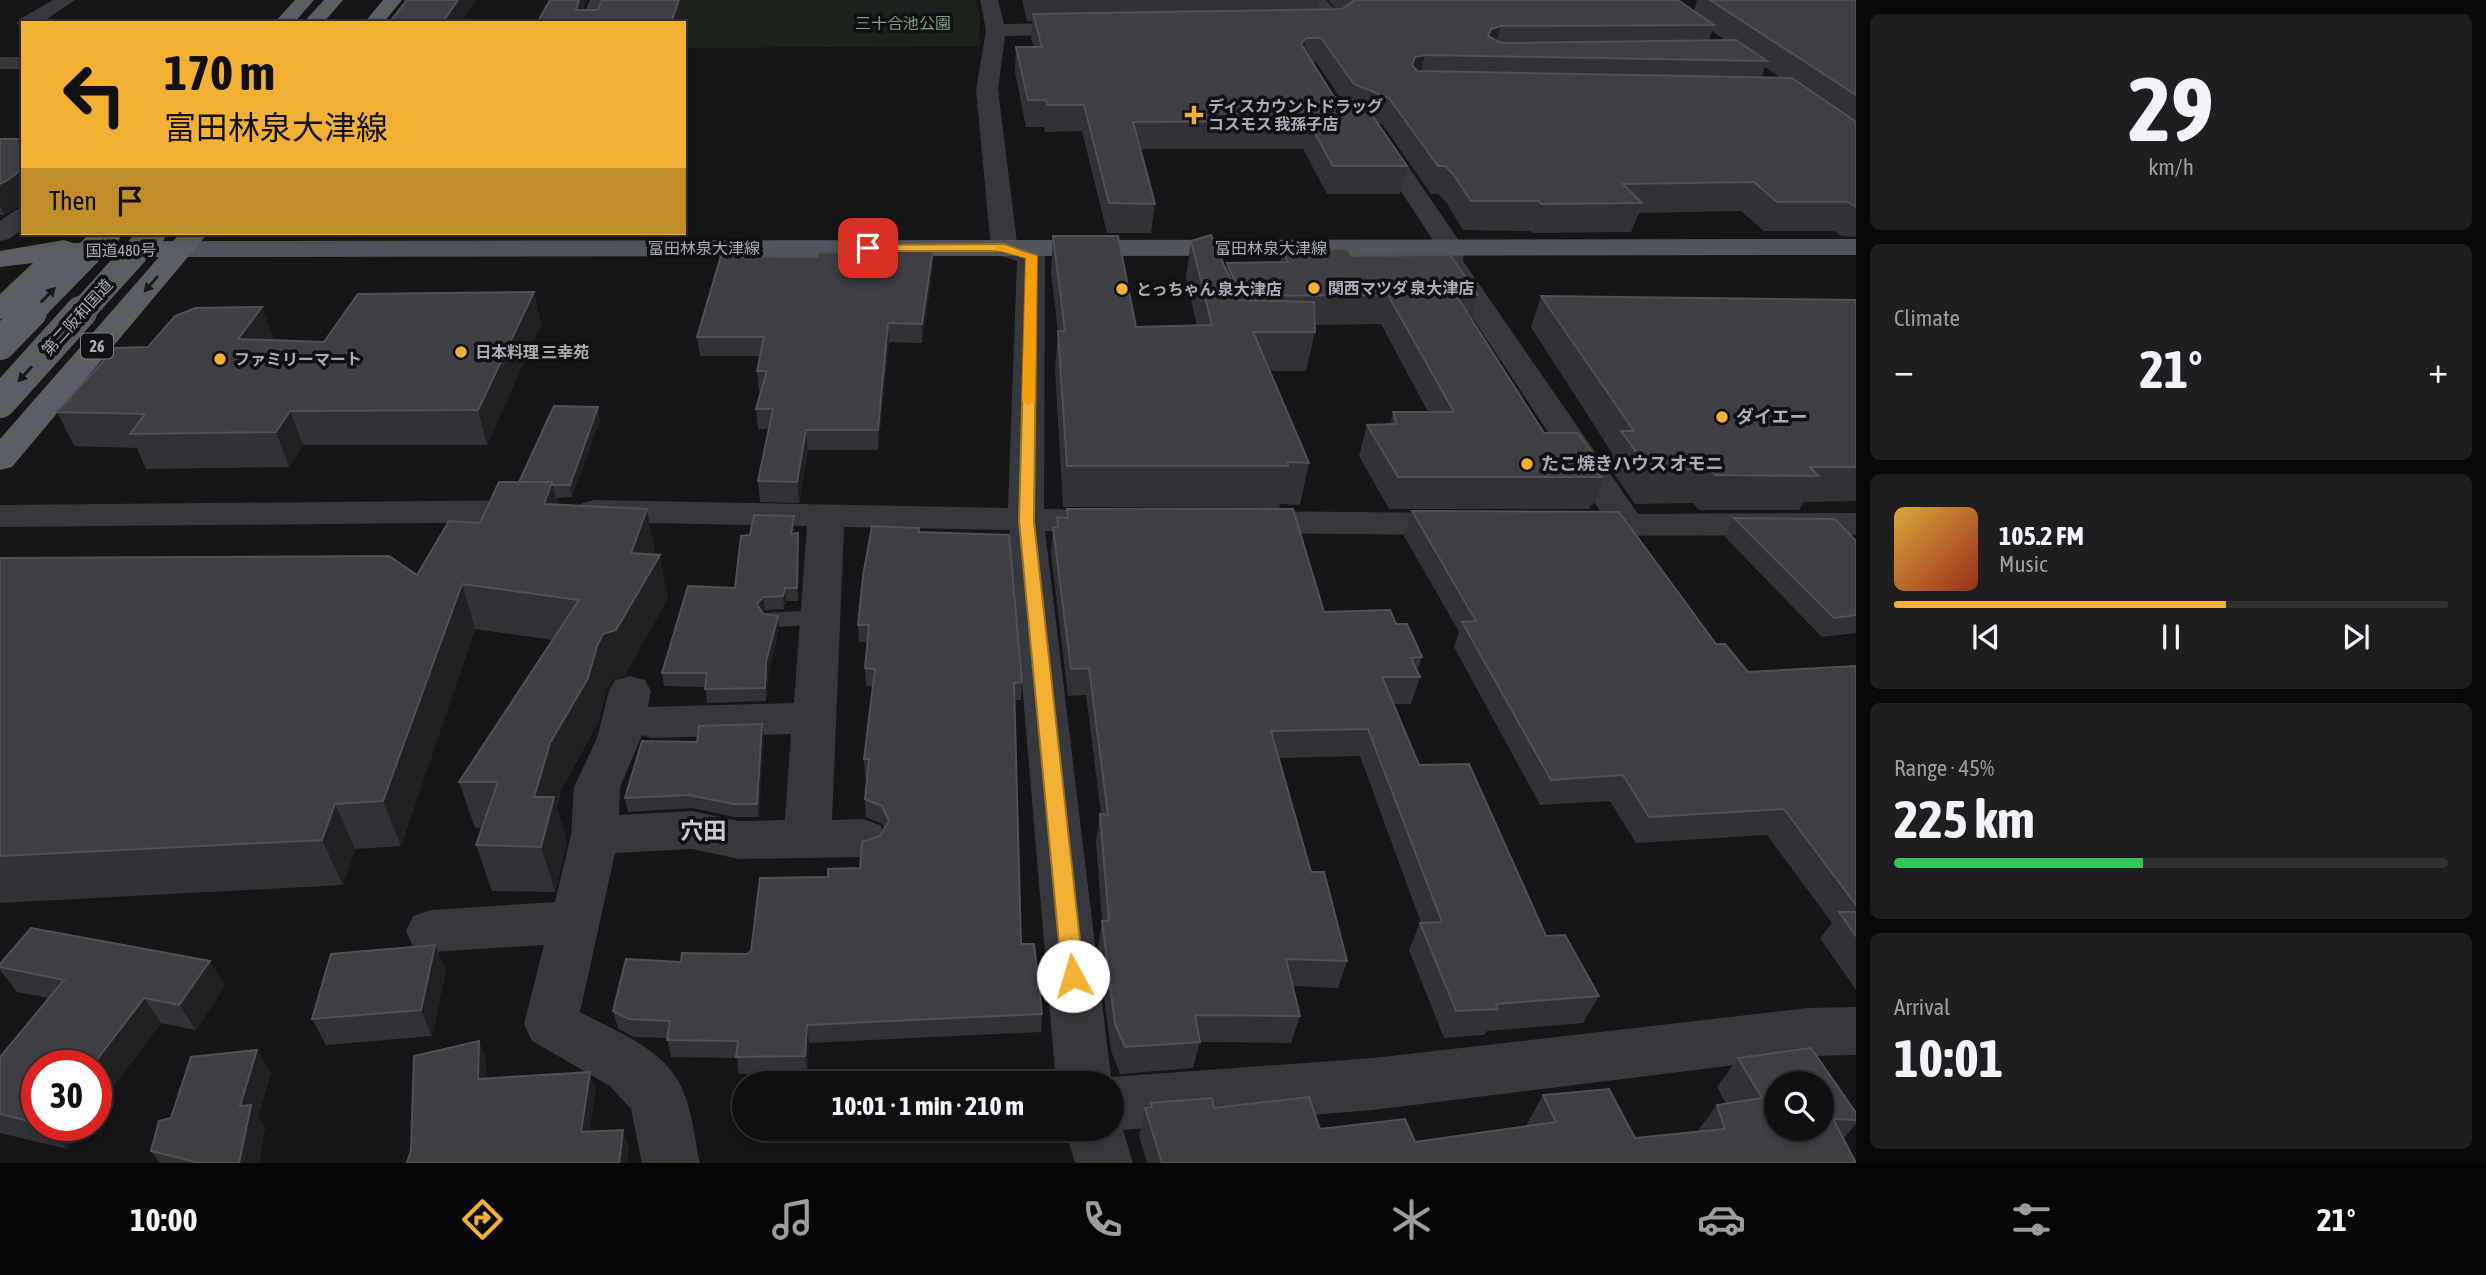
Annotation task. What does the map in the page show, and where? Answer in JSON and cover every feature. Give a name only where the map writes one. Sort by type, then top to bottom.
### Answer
[{"type":"highway","points":[[285,21],[305,0]]},
{"type":"highway","points":[[314,21],[334,0]]},
{"type":"highway","points":[[375,21],[393,0]]},
{"type":"highway","name":"第二阪和国道","points":[[0,344],[106,235]]},
{"type":"highway","name":"第二阪和国道","points":[[0,402],[151,235]]},
{"type":"highway","name":"第二阪和国道","points":[[0,460],[189,241]]},
{"type":"highway","name":"国道480号","points":[[0,242],[189,241]]},
{"type":"highway","points":[[0,310],[69,242]]},
{"type":"highway","name":"国道480号","points":[[0,259],[69,242]]},
{"type":"main road","name":"富田林泉大津線","points":[[189,241],[1004,248],[1856,247]]},
{"type":"street","points":[[31,21],[66,0]]},
{"type":"street","points":[[590,21],[599,0]]},
{"type":"street","points":[[989,0],[996,30],[987,90],[1004,248],[1031,256],[1026,521],[1083,1071]]},
{"type":"street","points":[[1283,25],[1337,24],[1316,0]]},
{"type":"street","points":[[996,30],[1105,28]]},
{"type":"street","points":[[0,64],[21,63]]},
{"type":"street","points":[[1350,122],[1373,131],[1451,248],[1449,261],[1628,525]]},
{"type":"street","points":[[0,233],[21,217]]},
{"type":"street","points":[[0,516],[569,511],[1136,522]]},
{"type":"street","points":[[807,839],[826,516]]},
{"type":"street","points":[[1218,522],[1492,524]]},
{"type":"street","points":[[1546,524],[1856,524]]},
{"type":"street","points":[[671,1163],[657,1097],[630,1068],[551,1024],[595,835],[597,787],[619,738],[640,706],[814,718]]},
{"type":"street","points":[[595,835],[692,830],[739,840],[863,838]]},
{"type":"street","points":[[431,931],[575,922]]},
{"type":"street","points":[[1124,1103],[1216,1099],[1479,1074],[1808,1032],[1856,1031]]},
{"type":"street","points":[[1098,1141],[1104,1163]]},
{"type":"lane","points":[[774,619],[820,618]]},
{"type":"green space","name":"三十合池公園","points":[[685,0],[976,0],[980,17],[979,46],[686,48],[686,21],[679,21]]},
{"type":"building","points":[[407,0],[458,0],[443,21],[391,21]]},
{"type":"building","points":[[550,0],[579,0],[576,10],[598,10],[602,0],[679,0],[672,21],[538,21]]},
{"type":"building","points":[[1353,0],[1678,0],[1714,25],[1501,26],[1491,29],[1488,36],[1501,43],[1736,40],[1767,61],[1425,55],[1415,57],[1412,65],[1417,71],[1792,78],[1856,122],[1856,207],[1848,202],[1777,202],[1754,182],[1623,184],[1642,203],[1541,204],[1539,201],[1471,201],[1453,174],[1445,166],[1438,166],[1389,98],[1354,84],[1321,38],[1306,38],[1301,44],[1334,97],[1369,111],[1407,166],[1333,166],[1308,121],[1133,122],[1155,204],[1109,203],[1084,105],[1047,105],[1046,100],[1028,100],[1016,47],[1042,47],[1033,14],[1342,9]]},
{"type":"building","points":[[1710,0],[1856,0],[1856,95]]},
{"type":"building","points":[[0,139],[21,139],[21,170],[0,184]]},
{"type":"building","points":[[1211,235],[1239,300],[1314,302],[1315,332],[1253,332],[1309,463],[1287,462],[1288,466],[1067,466],[1058,331],[1065,331],[1053,236],[1118,236],[1136,327],[1212,325],[1191,241]]},
{"type":"building","points":[[897,249],[933,249],[922,324],[888,323],[878,430],[806,430],[797,482],[758,481],[773,409],[756,409],[767,371],[757,371],[764,337],[697,337],[721,256],[817,257],[819,252],[897,254]]},
{"type":"building","points":[[1282,249],[1347,249],[1351,256],[1450,255],[1478,295],[1456,295],[1544,433],[1578,433],[1606,473],[1598,473],[1602,477],[1398,477],[1367,425],[1397,424],[1393,412],[1454,412],[1388,295],[1241,296],[1227,263],[1288,262]]},
{"type":"building","points":[[534,292],[478,410],[290,411],[276,432],[130,434],[145,414],[57,412],[115,348],[148,347],[175,316],[195,308],[262,307],[238,339],[324,342],[358,294]]},
{"type":"building","name":"ダイエー","points":[[1541,296],[1856,300],[1856,467],[1810,467],[1818,476],[1715,475],[1709,469],[1649,470],[1621,431],[1634,431]]},
{"type":"building","points":[[554,406],[598,407],[570,485],[519,482]]},
{"type":"building","points":[[499,482],[552,482],[544,504],[647,509],[631,553],[660,555],[616,630],[603,634],[588,678],[550,743],[534,797],[554,797],[541,847],[476,845],[498,782],[459,782],[579,600],[462,584],[383,801],[335,804],[322,840],[0,856],[0,558],[389,556],[417,575],[449,521],[480,523]]},
{"type":"building","points":[[1067,509],[1293,509],[1324,612],[1390,610],[1396,624],[1407,624],[1422,657],[1411,658],[1420,677],[1382,677],[1419,765],[1469,764],[1546,936],[1565,935],[1599,996],[1496,1004],[1498,1009],[1456,1011],[1420,923],[1442,922],[1368,729],[1271,731],[1311,872],[1324,872],[1347,961],[1286,959],[1300,1016],[1195,1015],[1200,1042],[1125,1047],[1115,1024],[1102,921],[1109,921],[1100,814],[1108,815],[1089,668],[1071,669],[1053,527],[1058,527],[1057,517],[1068,518]]},
{"type":"building","points":[[1412,511],[1619,512],[1716,644],[1725,644],[1748,672],[1856,666],[1856,905],[1784,809],[1649,817],[1623,775],[1551,780],[1462,622],[1476,621]]},
{"type":"building","points":[[754,515],[794,516],[791,534],[798,533],[797,588],[785,588],[783,596],[763,597],[757,604],[763,614],[778,616],[766,662],[765,688],[705,689],[707,673],[662,673],[688,586],[735,588],[741,536],[750,535]]},
{"type":"building","points":[[1734,518],[1835,519],[1856,541],[1856,615],[1834,618]]},
{"type":"building","points":[[872,526],[919,528],[919,532],[1009,535],[1022,682],[1014,683],[1021,944],[1034,944],[1042,1014],[807,1025],[805,1056],[736,1057],[738,1041],[667,1040],[670,1021],[629,1019],[613,1011],[626,959],[681,962],[682,953],[747,954],[751,951],[760,878],[828,877],[828,869],[860,868],[862,842],[880,836],[889,821],[882,806],[865,799],[869,759],[864,759],[875,669],[865,668],[869,625],[858,625]]},
{"type":"building","points":[[762,724],[757,804],[733,804],[689,795],[625,798],[642,741],[697,742],[699,726]]},
{"type":"building","points":[[1839,912],[1856,912],[1856,936]]},
{"type":"building","points":[[31,928],[210,961],[179,1005],[144,998],[104,1050],[21,1050],[21,1119],[0,1114],[0,1057],[64,980],[0,967]]},
{"type":"building","points":[[435,945],[421,1010],[312,1019],[331,954]]},
{"type":"building","points":[[479,1041],[478,1079],[590,1072],[581,1132],[623,1130],[619,1163],[407,1163],[411,1150],[414,1056]]},
{"type":"building","points":[[1811,1048],[1827,1071],[1764,1071],[1764,1141],[1834,1141],[1834,1121],[1856,1163],[1162,1163],[1145,1108],[1152,1107],[1150,1103],[1212,1098],[1214,1108],[1309,1097],[1320,1129],[1405,1119],[1415,1142],[1556,1122],[1543,1095],[1609,1089],[1635,1138],[1725,1129],[1717,1105],[1762,1098],[1738,1058]]},
{"type":"building","points":[[257,1050],[240,1106],[251,1105],[239,1163],[200,1163],[151,1151],[159,1121],[171,1118],[191,1057]]},
{"type":"building","points":[[1834,1081],[1856,1113],[1856,1120],[1834,1119]]},
{"type":"slow traffic","points":[[1000,248],[1031,256],[1028,401]]},
{"type":"place","name":"ディスカウントドラッグ コスモス 我孫子店","points":[[1194,115]]},
{"type":"place","name":"関西マツダ 泉大津店","points":[[1314,288]]},
{"type":"place","name":"とっちゃん 泉大津店","points":[[1122,289]]},
{"type":"place","name":"日本料理 三幸苑","points":[[461,352]]},
{"type":"place","name":"ファミリーマート","points":[[220,359]]},
{"type":"place","name":"ダイエー","points":[[1722,417]]},
{"type":"place","name":"たこ焼きハウス オモニ","points":[[1527,464]]},
{"type":"district","name":"穴田","points":[[703,831]]},
{"type":"route","points":[[868,248],[1004,248],[1031,256],[1026,521],[1073,976]]}]
